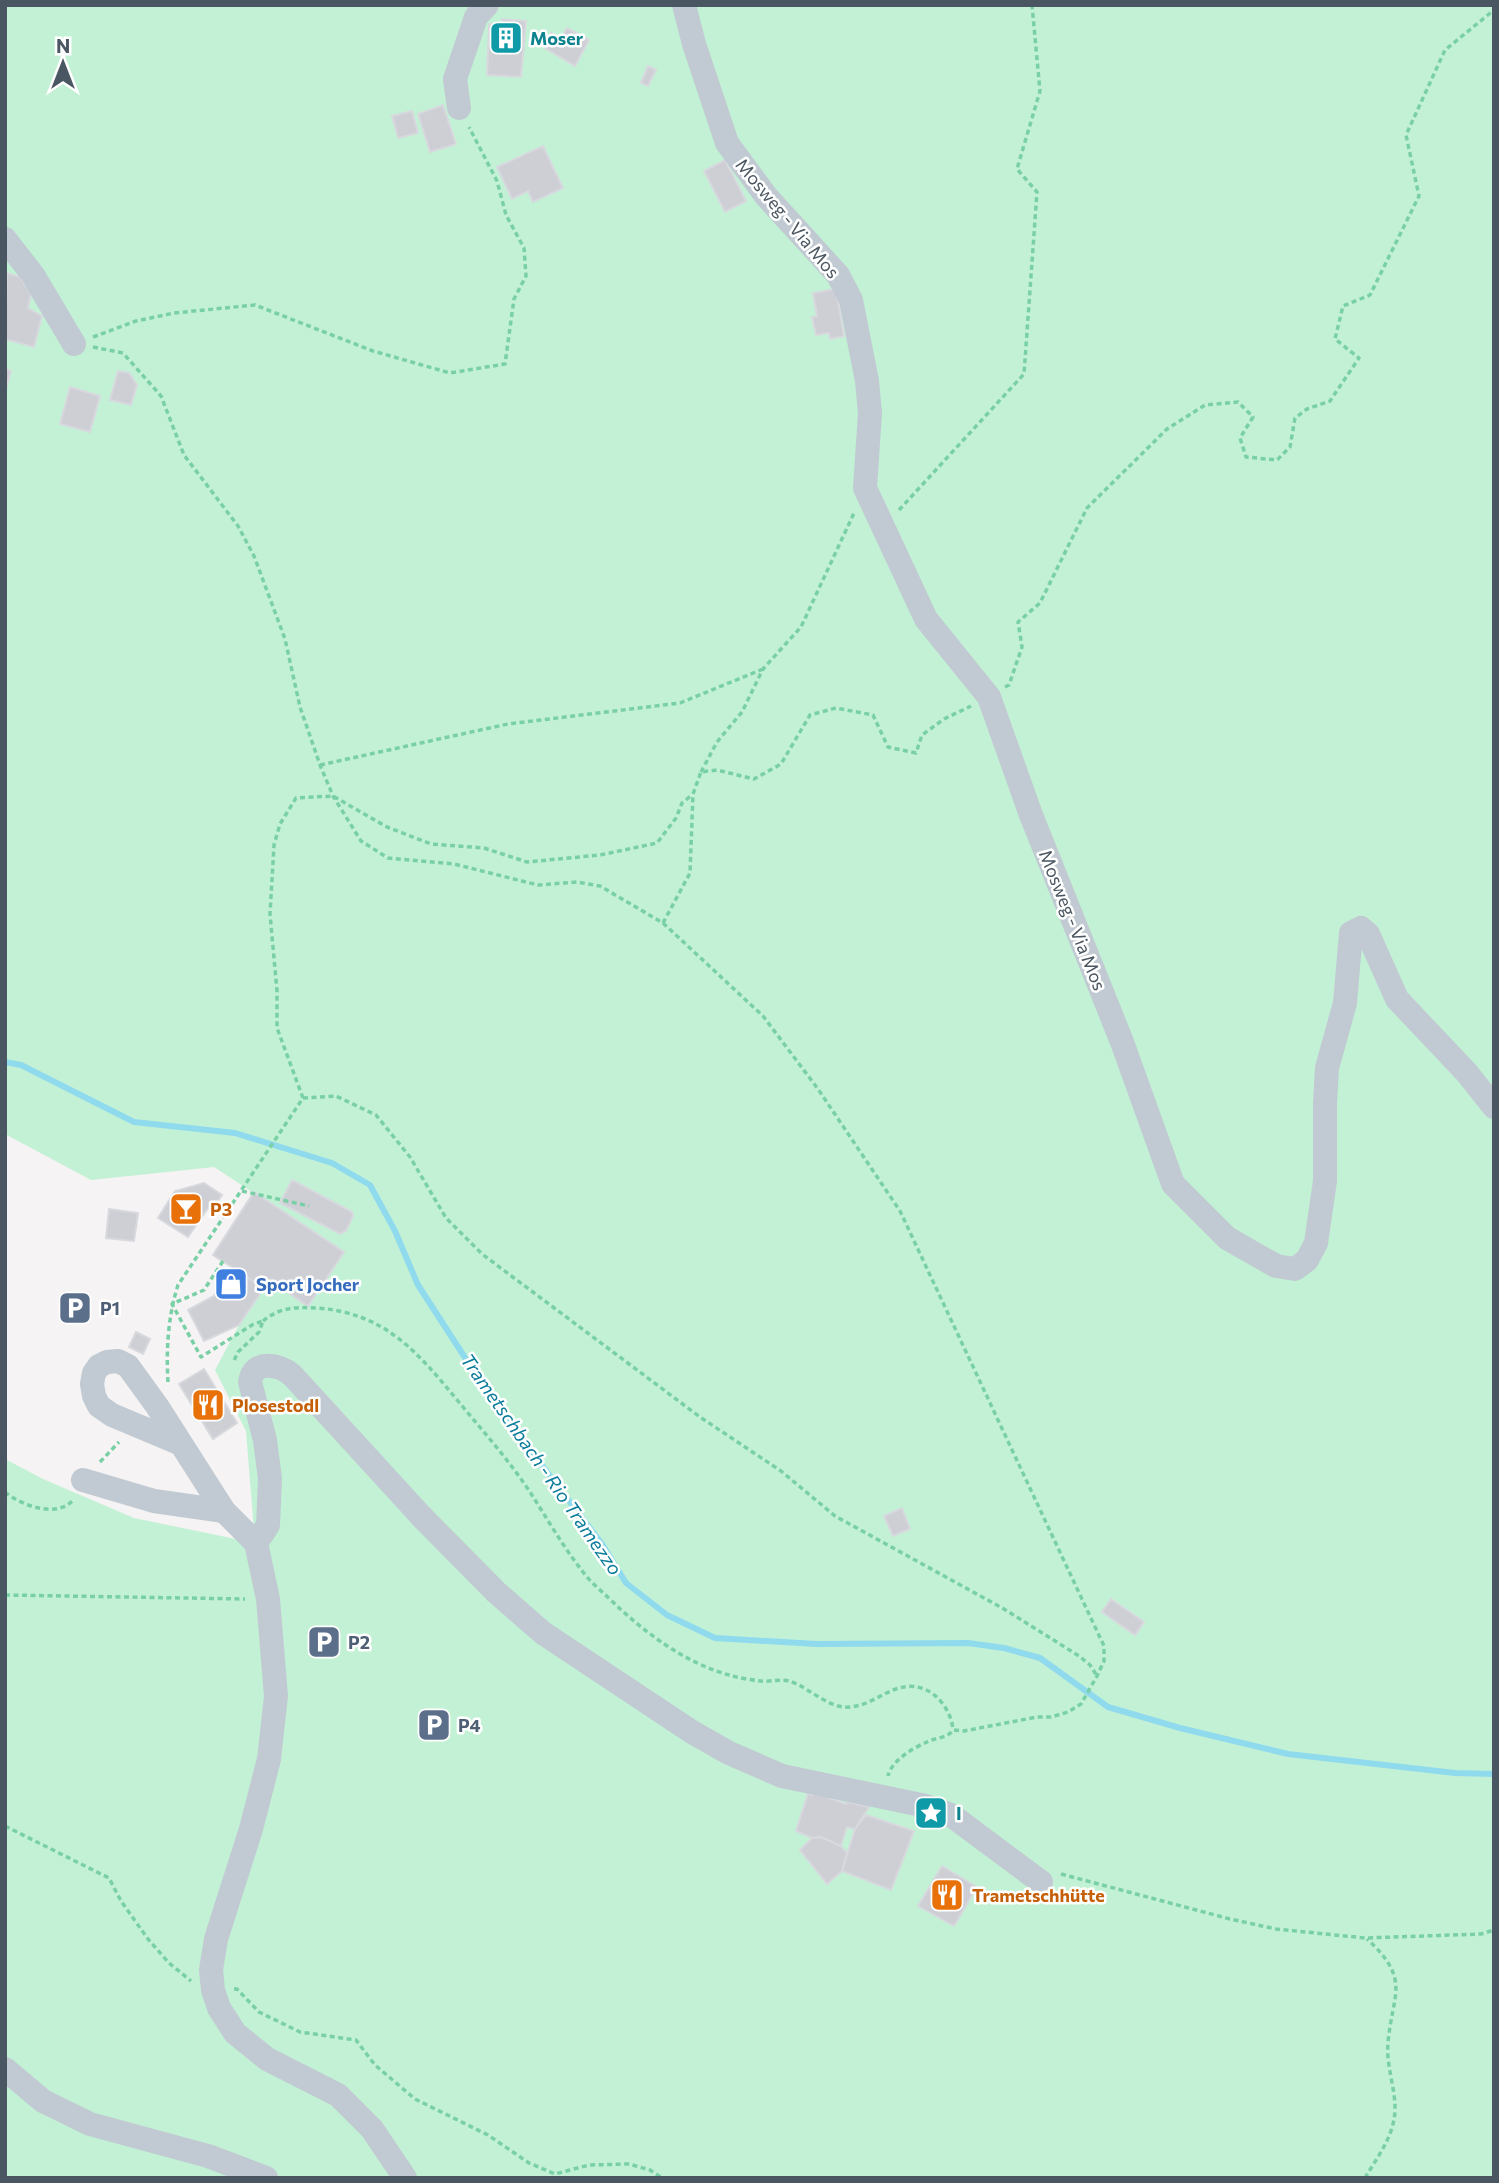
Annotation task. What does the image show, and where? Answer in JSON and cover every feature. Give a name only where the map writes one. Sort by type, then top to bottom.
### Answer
[{"type":"street","points":[[459,108],[455,79],[476,17],[487,5]]},
{"type":"street","name":"Mosweg - Via Mos","points":[[684,5],[727,143],[766,196],[838,275],[851,300],[867,380],[870,413],[865,488],[926,618],[989,697],[1031,815],[1122,1042],[1173,1184],[1227,1238],[1276,1266],[1295,1269],[1307,1260],[1316,1243],[1325,1181],[1327,1068],[1345,1003],[1351,933],[1361,928],[1368,933],[1397,999],[1467,1073],[1494,1107]]},
{"type":"street","points":[[5,239],[33,275],[74,344]]},
{"type":"street","points":[[181,1444],[112,1415],[99,1406],[92,1384],[94,1373],[99,1366],[118,1361],[128,1366],[163,1416],[181,1444],[224,1511],[256,1543],[268,1599],[276,1696],[269,1759],[251,1829],[216,1939],[211,1970],[213,1990],[219,2008],[234,2033],[267,2060],[338,2095],[372,2129],[405,2178]]},
{"type":"street","points":[[256,1543],[268,1525],[270,1479],[265,1440],[250,1382],[255,1370],[273,1365],[284,1368],[292,1375],[360,1451],[496,1592],[553,1640],[692,1732],[729,1753],[782,1776],[926,1806],[951,1815],[1051,1878]]},
{"type":"street","points":[[83,1480],[154,1501],[224,1511]]},
{"type":"street","points":[[5,2069],[43,2101],[90,2124],[208,2156],[266,2178]]},
{"type":"path","points":[[882,529],[1024,374],[1037,192],[1017,169],[1040,91],[1032,5]]},
{"type":"path","points":[[701,772],[717,770],[754,779],[781,764],[810,715],[836,708],[873,715],[888,747],[916,752],[922,735],[944,719],[1009,685],[1022,647],[1018,622],[1040,603],[1087,508],[1167,429],[1205,405],[1238,402],[1253,417],[1240,438],[1246,457],[1276,460],[1290,447],[1295,418],[1307,409],[1330,401],[1359,358],[1335,339],[1343,306],[1370,295],[1419,196],[1406,135],[1445,50],[1494,10]]},
{"type":"path","points":[[74,344],[149,318],[254,305],[373,351],[450,373],[505,364],[514,299],[526,276],[524,248],[506,215],[496,181],[459,108]]},
{"type":"path","points":[[74,344],[123,353],[162,396],[184,455],[238,526],[254,556],[285,639],[300,707],[320,765],[333,796],[361,841],[388,858],[454,864],[538,885],[577,882],[600,886],[663,923],[763,1016],[818,1089],[900,1211],[1104,1646],[1104,1661],[1097,1676],[1081,1704],[1068,1712],[964,1731],[953,1730]]},
{"type":"path","points":[[663,923],[690,873],[693,794],[701,772],[717,742],[742,712],[763,669],[801,626],[865,488]]},
{"type":"path","points":[[320,765],[508,724],[680,703],[763,669]]},
{"type":"path","points":[[303,1098],[277,1028],[277,991],[270,914],[274,845],[280,824],[296,798],[333,796],[387,827],[431,844],[484,849],[527,862],[600,855],[657,843],[676,818],[682,803],[693,794]]},
{"type":"path","points":[[303,1098],[336,1096],[376,1115],[410,1157],[446,1218],[482,1254],[700,1417],[782,1471],[835,1516],[1004,1609],[1079,1656],[1090,1665],[1097,1676]]},
{"type":"path","points":[[163,1416],[169,1402],[167,1359],[172,1304],[178,1285],[303,1098]]},
{"type":"path","points":[[242,1191],[309,1206]]},
{"type":"path","points":[[172,1304],[204,1290],[223,1261]]},
{"type":"path","points":[[172,1304],[201,1357],[273,1313],[294,1307],[327,1309],[360,1317],[390,1332],[427,1363],[491,1440],[526,1486],[559,1539],[588,1578],[638,1625],[688,1658],[728,1675],[762,1681],[789,1680],[823,1699],[847,1708],[858,1706],[897,1687],[914,1686],[927,1689],[937,1696],[948,1710],[953,1730],[949,1735],[926,1742],[895,1762],[888,1777],[892,1785]]},
{"type":"path","points":[[232,1366],[238,1352],[259,1332],[263,1321]]},
{"type":"path","points":[[5,1492],[44,1510],[62,1509],[72,1502],[83,1480]]},
{"type":"path","points":[[5,1595],[268,1599]]},
{"type":"path","points":[[5,1826],[108,1878],[134,1920],[169,1963],[197,1986],[213,1990],[237,1989],[258,2012],[300,2032],[356,2040],[375,2065],[415,2099],[488,2135],[529,2163],[555,2174],[589,2165],[629,2164],[650,2170],[662,2178]]},
{"type":"path","points":[[1051,1878],[1276,1929],[1365,1938],[1482,1934],[1494,1930]]},
{"type":"path","points":[[1365,1938],[1390,1966],[1397,1984],[1387,2045],[1395,2110],[1389,2138],[1365,2178]]},
{"type":"green space","points":[[5,5],[1494,5],[1494,2178],[5,2178],[5,1459],[43,1479],[134,1518],[255,1543],[246,1431],[215,1370],[239,1325],[269,1280],[308,1306],[344,1252],[214,1167],[91,1180],[5,1134]]},
{"type":"building","name":"Moser","points":[[502,19],[526,21],[521,77],[487,75],[489,24],[502,25]]},
{"type":"building","points":[[567,28],[589,40],[575,66],[545,48],[551,33],[561,38]]},
{"type":"building","points":[[648,66],[656,70],[648,86],[641,83]]},
{"type":"building","points":[[443,105],[456,144],[430,152],[418,114]]},
{"type":"building","points":[[412,111],[418,133],[398,138],[392,116]]},
{"type":"building","points":[[543,146],[563,188],[533,202],[528,191],[512,199],[497,167]]},
{"type":"building","points":[[725,160],[746,201],[725,212],[704,171]]},
{"type":"building","points":[[7,273],[20,277],[31,294],[28,308],[42,316],[34,347],[5,339]]},
{"type":"building","points":[[836,289],[844,336],[830,339],[829,333],[816,335],[812,317],[817,316],[813,293]]},
{"type":"building","points":[[5,369],[11,371],[5,392]]},
{"type":"building","points":[[118,371],[129,373],[137,385],[131,405],[110,400]]},
{"type":"building","points":[[70,387],[100,396],[90,432],[60,424]]},
{"type":"building","points":[[292,1180],[352,1212],[353,1216],[346,1231],[340,1234],[280,1203]]},
{"type":"building","name":"P3","points":[[204,1183],[222,1195],[212,1210],[208,1208],[188,1237],[158,1218],[175,1191]]},
{"type":"building","points":[[254,1192],[344,1252],[308,1306],[269,1280],[264,1288],[213,1255]]},
{"type":"building","points":[[109,1209],[138,1213],[134,1241],[106,1238]]},
{"type":"building","points":[[233,1268],[264,1288],[239,1325],[204,1341],[188,1310],[214,1296]]},
{"type":"building","points":[[136,1332],[150,1339],[143,1354],[129,1347]]},
{"type":"building","points":[[204,1369],[237,1423],[213,1439],[179,1384]]},
{"type":"building","points":[[902,1508],[910,1529],[893,1536],[884,1516]]},
{"type":"building","points":[[1111,1599],[1144,1622],[1135,1635],[1102,1612]]},
{"type":"building","points":[[814,1790],[846,1804],[847,1802],[869,1807],[855,1829],[847,1827],[841,1846],[821,1837],[812,1838],[796,1831],[808,1793],[812,1795]]},
{"type":"building","points":[[866,1815],[914,1831],[891,1890],[842,1871],[855,1829]]},
{"type":"building","points":[[821,1837],[841,1846],[847,1853],[842,1871],[827,1884],[800,1850],[812,1838]]},
{"type":"building","points":[[942,1866],[977,1887],[954,1926],[918,1906]]},
{"type":"waterway","name":"Trametschbach - Rio Tramezzo","points":[[5,1062],[21,1065],[134,1122],[235,1133],[332,1163],[370,1185],[395,1231],[418,1285],[495,1404],[602,1544],[626,1583],[667,1615],[715,1638],[817,1644],[968,1643],[1004,1648],[1040,1658],[1108,1707],[1180,1728],[1288,1754],[1455,1773],[1494,1774]]},
{"type":"place","name":"Moser","points":[[506,38]]},
{"type":"place","name":"P3","points":[[186,1209]]},
{"type":"place","name":"Sport Jocher","points":[[231,1284]]},
{"type":"place","name":"P1","points":[[75,1308]]},
{"type":"place","name":"Plosestodl","points":[[208,1405]]},
{"type":"place","name":"P2","points":[[324,1642]]},
{"type":"place","name":"P4","points":[[434,1725]]},
{"type":"place","name":"I","points":[[931,1813]]},
{"type":"place","name":"Trametschhütte","points":[[947,1895]]}]
